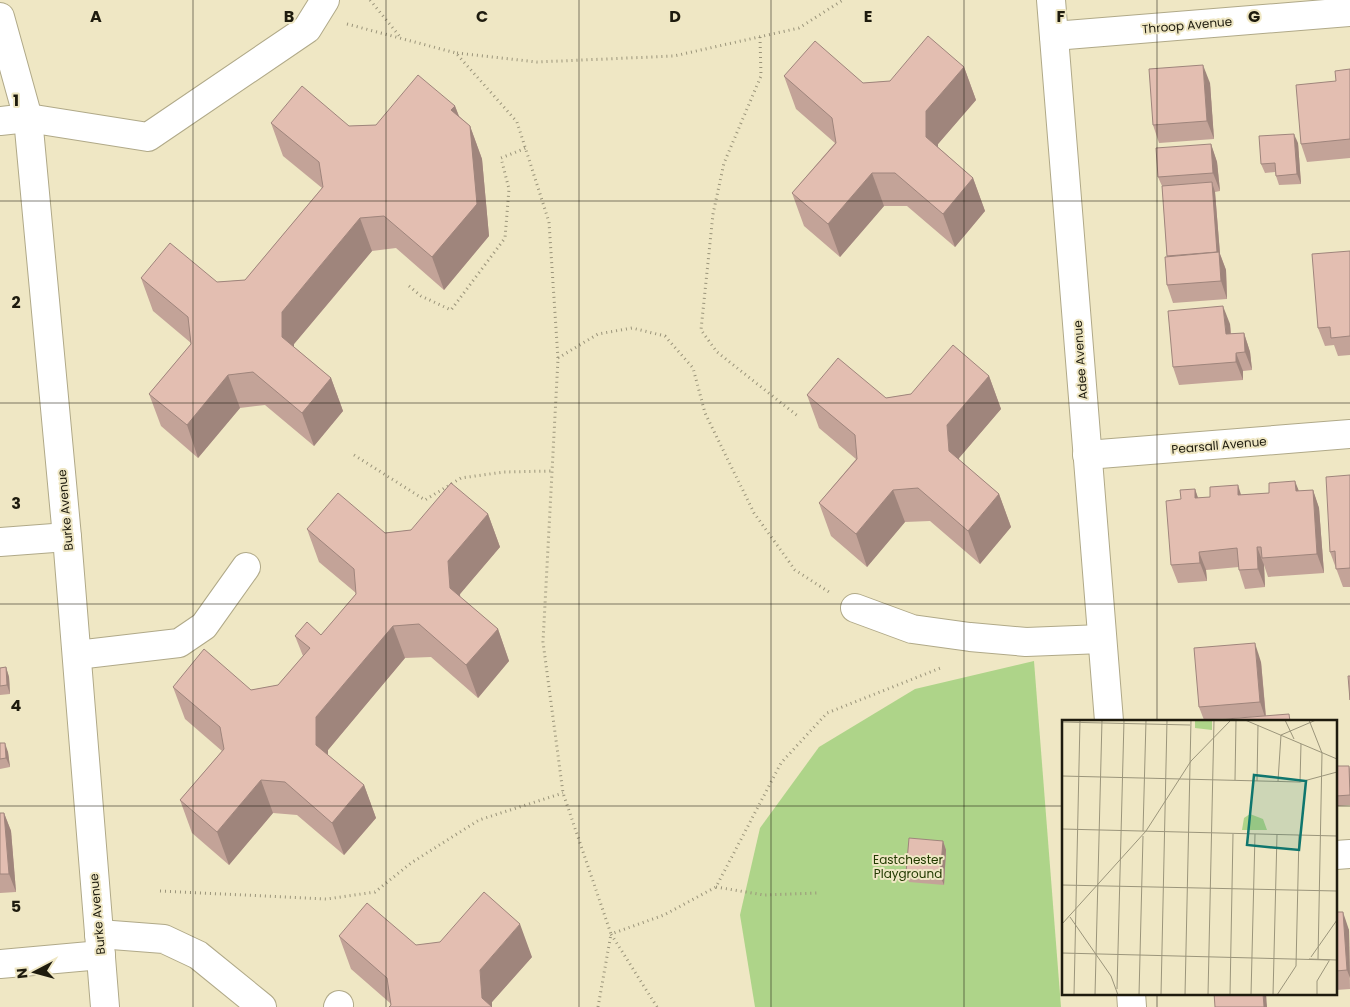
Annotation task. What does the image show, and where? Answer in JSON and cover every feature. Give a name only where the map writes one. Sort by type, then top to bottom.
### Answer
[{"type":"street","name":"Adee Avenue","points":[[1051,0],[1109,720]]},
{"type":"street","points":[[0,121],[28,118],[148,137],[307,29],[320,8]]},
{"type":"street","name":"Throop Avenue","points":[[1054,36],[1350,12]]},
{"type":"street","name":"Burke Avenue","points":[[0,18],[28,118],[67,537],[105,1007]]},
{"type":"street","name":"Pearsall Avenue","points":[[1087,455],[1350,434]]},
{"type":"street","points":[[0,542],[67,537]]},
{"type":"street","points":[[77,655],[179,643],[204,626],[246,568]]},
{"type":"street","points":[[855,608],[912,628],[970,637],[1026,642],[1102,639]]},
{"type":"street","points":[[0,964],[100,945],[164,939],[198,955],[262,1007]]},
{"type":"street","points":[[1131,994],[1132,1007]]},
{"type":"path","points":[[370,0],[402,38]]},
{"type":"path","points":[[320,8],[402,38],[456,52],[537,62],[674,56],[799,28],[843,0]]},
{"type":"path","points":[[760,37],[761,76],[724,163],[713,214],[701,330],[717,352],[800,417]]},
{"type":"path","points":[[456,52],[517,122],[549,222],[558,358],[543,642],[563,793],[611,934],[658,1007]]},
{"type":"path","points":[[409,286],[421,296],[451,310],[505,238],[508,189],[501,158],[526,148]]},
{"type":"path","points":[[558,358],[598,334],[632,328],[665,336],[693,368],[705,413],[754,513],[795,570],[855,608]]},
{"type":"path","points":[[354,455],[425,500],[460,478],[504,472],[552,471]]},
{"type":"path","points":[[611,934],[664,915],[716,886],[781,763],[827,713],[951,664]]},
{"type":"path","points":[[160,891],[327,899],[375,892],[411,863],[479,820],[563,793]]},
{"type":"path","points":[[716,886],[764,895],[817,892]]},
{"type":"path","points":[[598,1007],[611,934]]},
{"type":"green space","name":"Eastchester Playground","points":[[1034,661],[1061,1007],[755,1007],[740,915],[760,828],[819,747],[915,689]]},
{"type":"building","points":[[928,36],[964,67],[926,111],[926,137],[973,178],[943,214],[895,173],[872,173],[828,224],[792,193],[836,143],[832,118],[784,76],[815,41],[863,83],[890,81]]},
{"type":"building","points":[[1203,65],[1207,121],[1153,125],[1149,69]]},
{"type":"building","points":[[1350,69],[1350,139],[1301,144],[1296,85],[1336,81],[1335,71]]},
{"type":"building","points":[[418,75],[455,106],[451,110],[470,126],[477,204],[432,257],[384,216],[360,218],[282,312],[282,337],[331,378],[302,413],[253,372],[228,375],[187,425],[149,394],[191,344],[188,317],[141,278],[170,243],[217,282],[245,280],[323,187],[319,162],[271,123],[302,86],[349,126],[376,125]]},
{"type":"building","points":[[1294,134],[1297,174],[1276,176],[1275,163],[1261,164],[1259,136]]},
{"type":"building","points":[[1211,144],[1213,173],[1158,177],[1156,148]]},
{"type":"building","points":[[1212,182],[1217,252],[1167,256],[1162,186]]},
{"type":"building","points":[[1350,251],[1350,336],[1331,338],[1330,327],[1318,328],[1312,254]]},
{"type":"building","points":[[1219,252],[1221,281],[1167,285],[1165,257]]},
{"type":"building","points":[[1223,306],[1226,334],[1244,333],[1245,352],[1236,353],[1236,362],[1173,367],[1168,311]]},
{"type":"building","points":[[953,345],[989,376],[947,425],[949,451],[999,494],[968,531],[918,488],[893,490],[856,534],[819,503],[857,459],[855,435],[807,395],[838,358],[886,398],[911,394]]},
{"type":"building","points":[[1350,475],[1350,568],[1336,569],[1335,551],[1330,552],[1326,477]]},
{"type":"building","points":[[1295,481],[1296,491],[1313,490],[1317,554],[1262,558],[1261,547],[1257,547],[1258,569],[1239,570],[1237,548],[1199,552],[1200,563],[1171,565],[1166,501],[1181,499],[1180,490],[1195,489],[1195,498],[1210,497],[1210,487],[1238,485],[1238,495],[1269,493],[1269,483]]},
{"type":"building","points":[[451,483],[488,514],[448,561],[450,588],[498,629],[466,665],[419,624],[393,626],[316,717],[316,745],[364,785],[332,823],[285,782],[261,780],[217,832],[180,800],[224,749],[220,727],[173,687],[204,649],[251,690],[278,685],[310,648],[295,636],[307,622],[321,635],[356,594],[354,569],[307,529],[338,493],[385,533],[411,530]]},
{"type":"building","points":[[1255,643],[1260,702],[1199,707],[1194,648]]},
{"type":"building","points":[[6,667],[7,685],[0,686],[0,668]]},
{"type":"building","points":[[1348,676],[1350,676],[1350,700]]},
{"type":"building","points":[[1289,714],[1290,720],[1214,720]]},
{"type":"building","points":[[0,743],[5,743],[6,758],[0,759]]},
{"type":"building","points":[[1338,766],[1349,766],[1350,795],[1338,796]]},
{"type":"building","points":[[0,813],[4,813],[9,874],[0,874]]},
{"type":"building","points":[[909,838],[943,841],[940,876],[906,873]]},
{"type":"building","points":[[484,892],[520,924],[480,970],[482,998],[492,1007],[389,1007],[391,1005],[387,978],[339,936],[367,903],[416,945],[440,942]]},
{"type":"building","points":[[1338,912],[1343,912],[1347,970],[1338,971]]},
{"type":"building","points":[[1214,994],[1263,994],[1264,1007],[1215,1007]]}]
